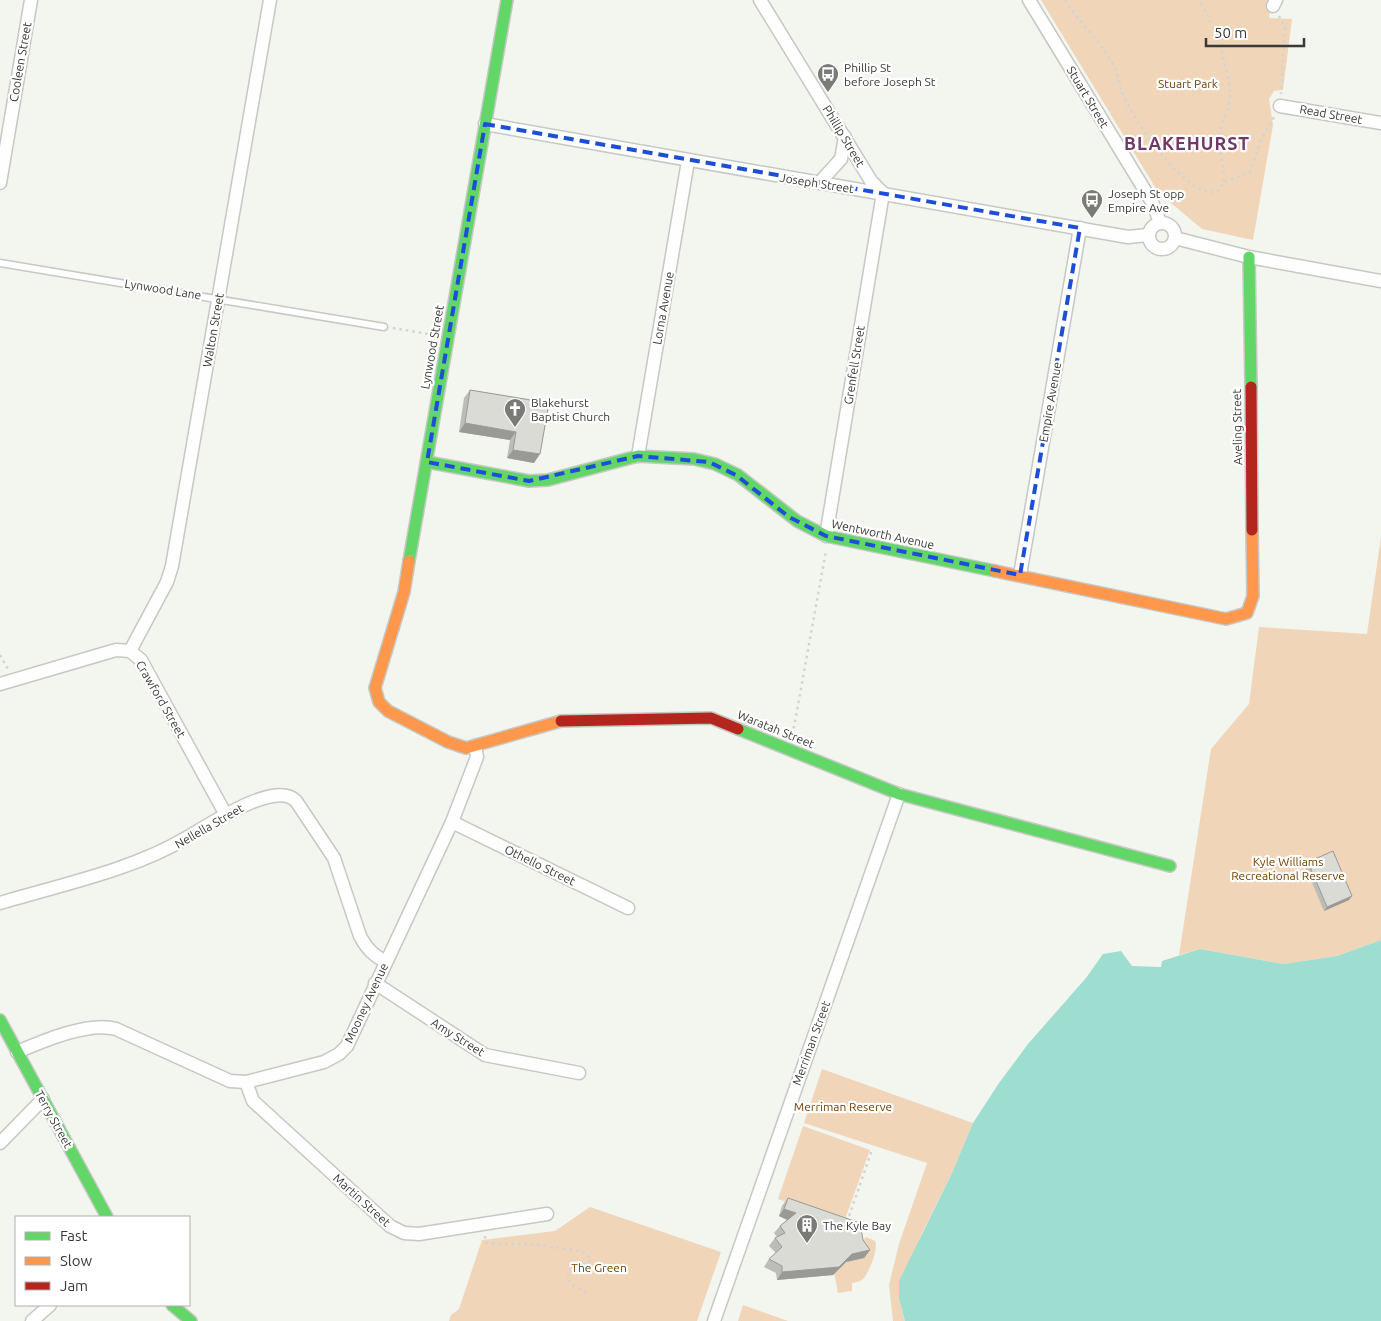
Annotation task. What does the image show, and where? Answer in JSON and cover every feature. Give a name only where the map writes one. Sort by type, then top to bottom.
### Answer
[{"type":"street","name":"Cooleen Street","points":[[0,183],[31,0]]},
{"type":"street","name":"Walton Street","points":[[130,651],[166,582],[172,566],[270,0]]},
{"type":"street","name":"Lynwood Street","points":[[376,696],[376,684],[403,599],[507,0]]},
{"type":"street","name":"Phillip Street","points":[[760,0],[871,181],[882,194]]},
{"type":"street","name":"Stuart Street","points":[[1029,0],[1152,202],[1160,222]]},
{"type":"street","name":"Read Street","points":[[1280,106],[1381,123]]},
{"type":"street","name":"Joseph Street","points":[[485,124],[1080,228],[1128,236],[1148,235]]},
{"type":"street","points":[[819,183],[841,159],[844,137]]},
{"type":"street","name":"Lorna Avenue","points":[[638,456],[688,161]]},
{"type":"street","name":"Grenfell Street","points":[[826,536],[882,194]]},
{"type":"street","points":[[1160,222],[1172,226],[1175,238],[1171,246],[1162,249],[1151,244],[1148,235],[1152,227],[1160,222]]},
{"type":"street","name":"Empire Avenue","points":[[1020,575],[1080,228]]},
{"type":"street","points":[[1175,238],[1249,257],[1381,281]]},
{"type":"street","name":"Aveling Street","points":[[1249,257],[1253,596]]},
{"type":"street","name":"Wentworth Avenue","points":[[427,462],[529,481],[548,480],[638,456],[689,459],[724,468],[789,517],[808,529],[826,536],[1226,619],[1247,613],[1253,596]]},
{"type":"street","name":"Crawford Street","points":[[0,684],[116,650],[130,651],[141,660],[226,815]]},
{"type":"street","name":"Waratah Street","points":[[376,696],[388,711],[448,742],[466,748],[556,721],[706,717],[783,746],[899,794],[1170,866]]},
{"type":"street","name":"Mooney Avenue","points":[[17,1052],[41,1042],[95,1026],[105,1026],[223,1079],[246,1082],[324,1062],[339,1054],[347,1046],[452,822],[477,757],[475,746]]},
{"type":"street","name":"Merriman Street","points":[[714,1321],[899,794]]},
{"type":"street","name":"Nellella Street","points":[[0,903],[158,855],[252,801],[277,796],[294,798],[334,858],[360,936],[372,954],[386,962]]},
{"type":"street","name":"Othello Street","points":[[452,822],[628,908]]},
{"type":"street","name":"Amy Street","points":[[375,983],[485,1055],[580,1073]]},
{"type":"street","name":"Terry Street","points":[[0,1020],[106,1216]]},
{"type":"street","name":"Martin Street","points":[[246,1082],[253,1101],[390,1226],[404,1233],[419,1234],[547,1214]]},
{"type":"street","points":[[0,1143],[43,1099]]},
{"type":"street","points":[[32,1321],[49,1306]]},
{"type":"street","points":[[173,1306],[188,1320]]},
{"type":"lane","name":"Lynwood Lane","points":[[0,263],[384,327]]},
{"type":"path","points":[[1065,0],[1090,31],[1115,69],[1121,90],[1135,117],[1174,169],[1201,190],[1212,193],[1220,190],[1225,182],[1250,172],[1261,140],[1280,106],[1285,27],[1275,3]]},
{"type":"path","points":[[1197,0],[1210,18],[1227,70],[1230,98],[1220,127],[1218,141],[1225,182]]},
{"type":"path","points":[[384,327],[448,337]]},
{"type":"path","points":[[783,746],[794,727],[827,547],[826,536]]},
{"type":"path","points":[[855,1225],[847,1222],[872,1150]]},
{"type":"path","points":[[483,1224],[486,1243],[540,1246],[584,1252],[591,1260],[568,1274],[570,1284],[586,1292]]},
{"type":"highlighted area","points":[[485,124],[1080,228],[1020,575],[826,536],[789,517],[736,475],[709,462],[638,456],[529,481],[427,462]]},
{"type":"green space","name":"Stuart Park","points":[[1041,0],[1271,0],[1269,18],[1292,19],[1283,90],[1274,91],[1269,99],[1273,125],[1253,240],[1202,229],[1158,192]]},
{"type":"green space","name":"Kyle Williams Recreational Reserve","points":[[1381,537],[1381,940],[1337,956],[1283,964],[1200,949],[1179,955],[1211,749],[1249,704],[1259,627],[1367,634]]},
{"type":"green space","name":"Merriman Reserve","points":[[822,1069],[973,1123],[952,1173],[922,1233],[899,1299],[905,1321],[893,1321],[889,1285],[899,1244],[927,1163],[804,1123]]},
{"type":"green space","points":[[803,1126],[870,1150],[844,1222],[778,1199]]},
{"type":"green space","name":"The Green","points":[[590,1207],[721,1252],[697,1321],[449,1321],[451,1315],[459,1309],[482,1240],[555,1231]]},
{"type":"green space","points":[[866,1237],[875,1241],[876,1244],[875,1255],[868,1272],[862,1280],[852,1283],[852,1291],[838,1293],[834,1272]]},
{"type":"green space","points":[[743,1305],[788,1321],[738,1321]]},
{"type":"water","points":[[1381,940],[1381,1321],[905,1321],[899,1299],[899,1281],[952,1173],[973,1123],[999,1083],[1028,1044],[1086,978],[1103,954],[1121,951],[1132,966],[1161,967],[1162,961],[1200,949],[1283,964],[1337,956]]},
{"type":"building","points":[[470,390],[549,403],[540,454],[513,450],[516,432],[465,423]]},
{"type":"building","points":[[1333,851],[1352,896],[1327,907],[1308,862]]},
{"type":"building","name":"The Kyle Bay","points":[[788,1198],[860,1223],[863,1240],[870,1250],[852,1254],[839,1267],[782,1272],[782,1266],[769,1259],[782,1247],[775,1238],[785,1233],[780,1226],[796,1213],[784,1209]]},
{"type":"traffic: fast","points":[[409,561],[507,0]]},
{"type":"traffic: fast","points":[[1249,257],[1251,387]]},
{"type":"traffic: fast","points":[[427,462],[529,481],[548,480],[638,456],[694,459],[715,464],[738,475],[797,521],[826,536],[995,571]]},
{"type":"traffic: fast","points":[[738,729],[899,794],[1170,866]]},
{"type":"traffic: fast","points":[[0,1020],[106,1216]]},
{"type":"traffic: fast","points":[[173,1306],[191,1321]]},
{"type":"traffic: slow","points":[[995,571],[1226,619],[1247,613],[1253,596],[1252,530]]},
{"type":"traffic: slow","points":[[409,561],[404,592],[375,688],[379,702],[388,711],[448,742],[466,748],[561,721]]},
{"type":"traffic: jam","points":[[1251,387],[1252,530]]},
{"type":"traffic: jam","points":[[561,721],[711,718],[738,729]]},
{"type":"place","name":"Phillip St before Joseph St","points":[[828,93]]},
{"type":"place","name":"Joseph St opp Empire Ave","points":[[1092,219]]},
{"type":"place","name":"Blakehurst Baptist Church","points":[[515,428]]},
{"type":"place","name":"The Kyle Bay","points":[[807,1244]]},
{"type":"district","name":"BLAKEHURST","points":[[1187,143]]}]
